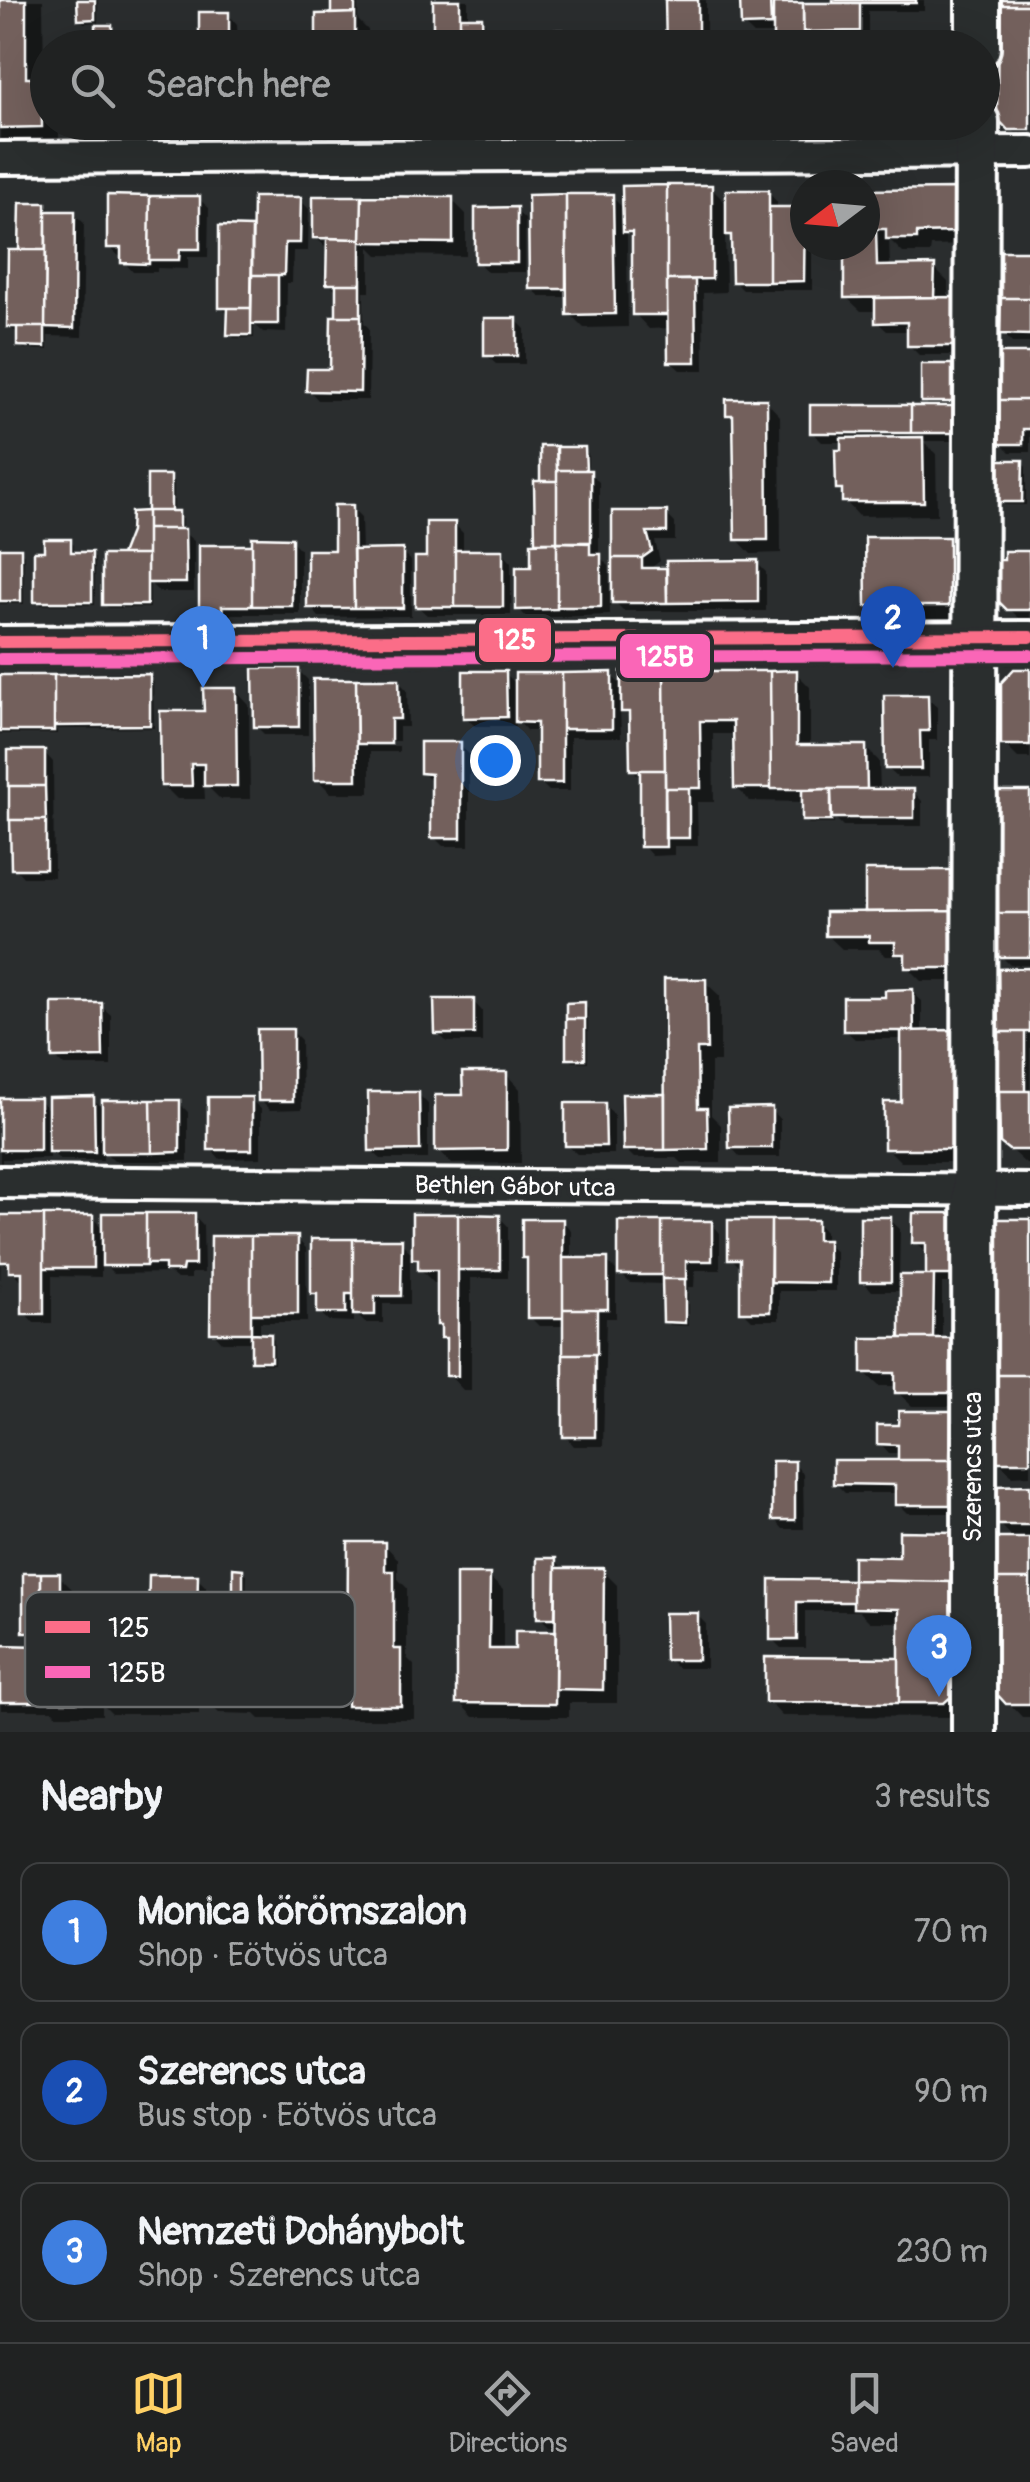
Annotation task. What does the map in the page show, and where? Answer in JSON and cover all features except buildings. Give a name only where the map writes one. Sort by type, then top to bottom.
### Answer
[{"type":"street","points":[[978,0],[978,30]]},
{"type":"street","points":[[0,158],[880,140]]},
{"type":"street","name":"Szerencs utca","points":[[974,1732],[972,1190],[978,140]]},
{"type":"street","points":[[985,140],[1030,152]]},
{"type":"street","points":[[0,642],[1030,636]]},
{"type":"street","name":"Bethlen Gábor utca","points":[[0,1182],[1030,1190]]},
{"type":"transit line","name":"125","points":[[0,642],[1030,637]]},
{"type":"transit line","name":"125B","points":[[0,659],[1030,655]]},
{"type":"place","name":"Szerencs utca","points":[[893,668]]},
{"type":"place","name":"Monica körömszalon","points":[[203,688]]},
{"type":"place","name":"Nemzeti Dohánybolt","points":[[939,1697]]}]
